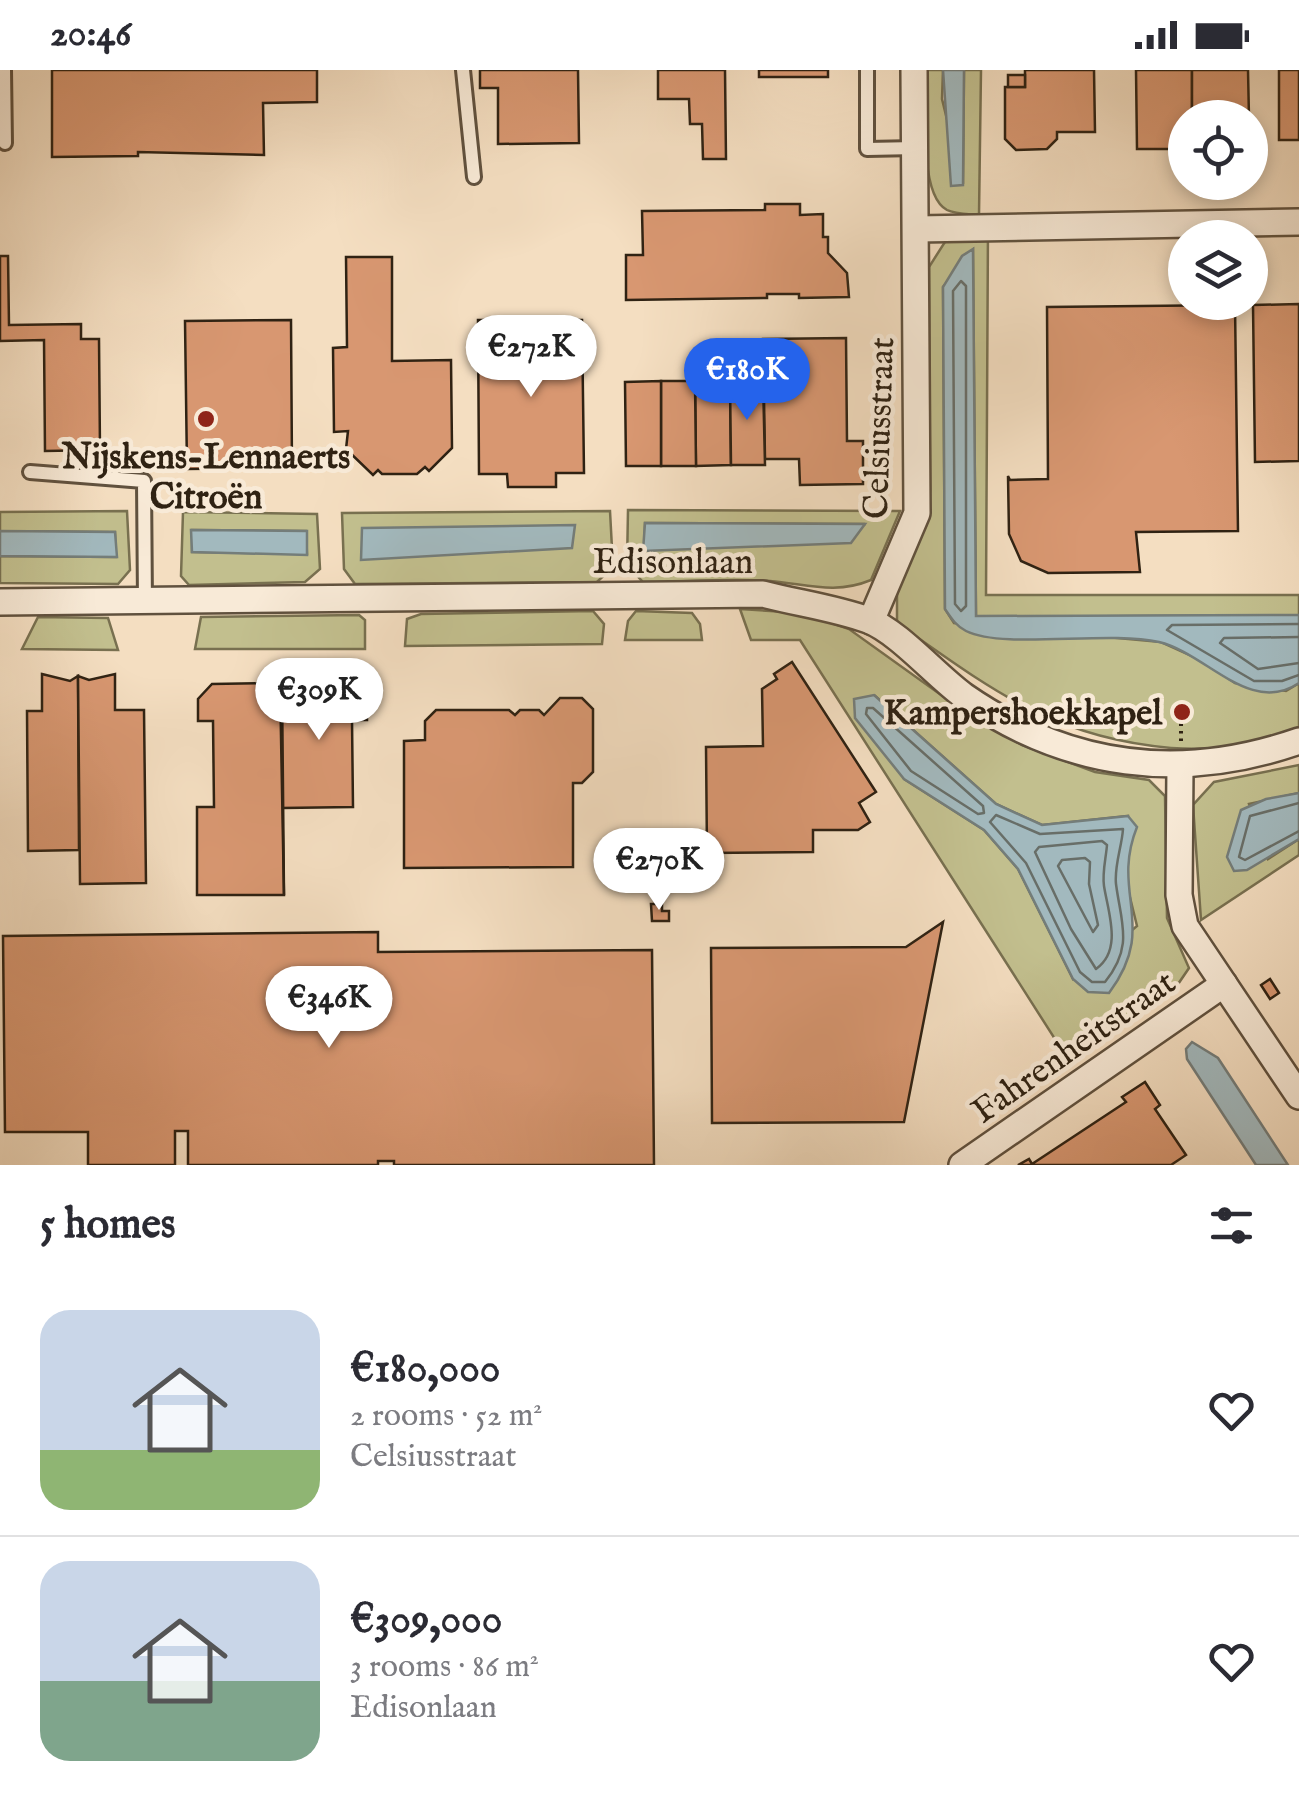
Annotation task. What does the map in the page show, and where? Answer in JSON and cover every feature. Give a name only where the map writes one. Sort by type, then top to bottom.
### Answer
[{"type":"street","name":"Celsiusstraat","points":[[871,621],[917,512],[914,70]]},
{"type":"street","points":[[917,229],[1299,222]]},
{"type":"street","name":"Edisonlaan","points":[[0,602],[764,594],[871,621],[965,696],[1032,734],[1111,760],[1180,766],[1244,760],[1299,741]]},
{"type":"street","points":[[1180,766],[1182,910],[1200,952],[1299,1096]]},
{"type":"street","name":"Fahrenheitstraat","points":[[962,1165],[1224,984]]},
{"type":"lane","points":[[4,70],[5,144]]},
{"type":"lane","points":[[463,70],[474,177]]},
{"type":"lane","points":[[867,70],[867,149],[916,148]]},
{"type":"lane","points":[[30,472],[144,481],[146,603]]},
{"type":"shaded area","points":[[927,70],[943,70],[942,99],[963,184],[964,70],[981,70],[979,215],[947,210],[931,186],[926,146]]},
{"type":"shaded area","points":[[988,226],[986,595],[1299,595],[1299,615],[976,617],[973,250],[943,287],[945,609],[954,623],[1161,642],[1203,661],[1235,683],[1286,691],[1299,683],[1299,727],[1253,743],[1204,749],[1171,748],[1092,734],[994,689],[897,623],[897,583],[926,526],[930,491],[929,267],[950,234]]},
{"type":"shaded area","points":[[628,510],[900,511],[871,580],[845,587],[754,580],[643,582],[627,565]],"holes":[[[645,523],[864,525],[644,551]]]},
{"type":"shaded area","points":[[127,511],[130,570],[118,584],[0,583],[0,556],[116,557],[115,532],[0,531],[0,512]]},
{"type":"shaded area","points":[[610,511],[613,567],[597,582],[355,584],[344,569],[342,513]]},
{"type":"shaded area","points":[[183,512],[317,514],[320,569],[305,582],[189,585],[181,576]],"holes":[[[192,530],[306,531],[307,554],[192,552]]]},
{"type":"shaded area","points":[[740,609],[802,613],[849,629],[969,715],[1022,745],[1095,772],[1149,780],[1165,796],[1167,918],[1189,968],[1174,990],[1069,1061],[800,640],[751,640]],"holes":[[[874,695],[996,804],[1042,825],[1128,816],[1126,881],[1137,926],[1073,979],[1018,869],[984,830],[904,779]]]},
{"type":"shaded area","points":[[593,611],[604,624],[602,644],[405,646],[407,619],[421,614]]},
{"type":"shaded area","points":[[636,611],[692,613],[700,624],[702,640],[625,640],[628,621]]},
{"type":"shaded area","points":[[359,615],[365,620],[365,649],[195,649],[201,617]]},
{"type":"shaded area","points":[[38,617],[108,618],[118,650],[22,649]]},
{"type":"shaded area","points":[[1299,765],[1299,793],[1249,804],[1268,859],[1299,839],[1299,855],[1201,920],[1193,805],[1214,782]]},
{"type":"water","points":[[943,70],[964,70],[963,185],[951,186]]},
{"type":"water","points":[[973,249],[976,616],[1299,615],[1299,683],[1281,691],[1263,692],[1228,679],[1159,642],[1112,638],[1005,639],[966,631],[952,619],[945,609],[943,287],[962,256]]},
{"type":"water","points":[[645,523],[865,524],[851,543],[643,551]]},
{"type":"water","points":[[575,525],[572,548],[361,560],[362,528]]},
{"type":"water","points":[[191,530],[307,531],[307,555],[192,552]]},
{"type":"water","points":[[0,531],[115,532],[117,557],[0,556]]},
{"type":"water","points":[[874,695],[996,804],[1042,825],[1128,816],[1137,827],[1128,872],[1131,948],[1109,993],[1088,992],[1073,979],[1018,869],[984,830],[904,779],[855,718],[854,699]]},
{"type":"water","points":[[1299,793],[1299,839],[1247,870],[1234,871],[1227,857],[1241,810],[1266,799]]},
{"type":"water","points":[[1192,1042],[1218,1058],[1288,1165],[1256,1165],[1187,1059],[1186,1049]]},
{"type":"building","points":[[52,70],[317,70],[317,102],[263,103],[264,155],[138,152],[138,156],[52,157]]},
{"type":"building","points":[[480,70],[578,70],[579,143],[498,144],[498,88],[480,88]]},
{"type":"building","points":[[658,70],[725,70],[726,159],[703,159],[702,124],[690,124],[689,99],[658,99]]},
{"type":"building","points":[[759,70],[828,70],[828,77],[759,77]]},
{"type":"building","points":[[1025,70],[1094,70],[1095,132],[1057,132],[1057,139],[1047,149],[1016,150],[1005,139],[1005,87],[1025,87]]},
{"type":"building","points":[[1136,70],[1192,70],[1192,100],[1168,100],[1168,149],[1137,149]]},
{"type":"building","points":[[1192,70],[1248,70],[1249,100],[1192,100]]},
{"type":"building","points":[[1279,70],[1299,70],[1299,140],[1279,140]]},
{"type":"building","points":[[1008,75],[1025,75],[1025,87],[1008,87]]},
{"type":"building","points":[[765,204],[800,204],[800,215],[823,214],[828,253],[847,273],[849,297],[767,294],[767,298],[626,300],[626,255],[643,255],[642,211],[765,210]]},
{"type":"building","points":[[0,256],[8,256],[9,325],[81,324],[81,339],[99,339],[100,450],[45,451],[44,340],[0,341]]},
{"type":"building","points":[[346,257],[392,257],[392,361],[451,360],[452,448],[429,471],[425,467],[417,474],[382,474],[378,470],[373,475],[346,449],[348,431],[334,432],[333,348],[347,347]]},
{"type":"building","points":[[1299,304],[1299,461],[1255,462],[1253,320],[1268,320],[1268,305]]},
{"type":"building","points":[[1168,306],[1168,320],[1235,320],[1238,531],[1136,532],[1140,572],[1048,573],[1021,561],[1009,534],[1008,476],[1010,480],[1048,479],[1047,307]]},
{"type":"building","points":[[291,320],[292,468],[187,469],[185,321]]},
{"type":"building","points":[[478,320],[582,320],[584,473],[556,473],[556,487],[508,487],[507,474],[479,474]]},
{"type":"building","points":[[846,338],[847,441],[863,441],[863,484],[800,485],[799,459],[765,459],[763,339]]},
{"type":"building","points":[[730,380],[731,465],[696,466],[695,381]]},
{"type":"building","points":[[730,380],[763,380],[765,465],[731,465]]},
{"type":"building","points":[[661,381],[695,381],[696,466],[661,466]]},
{"type":"building","points":[[661,381],[661,466],[626,466],[625,382]]},
{"type":"building","points":[[792,662],[876,792],[859,803],[870,822],[858,830],[813,830],[813,852],[707,853],[706,747],[763,746],[762,689],[777,679],[774,674]]},
{"type":"building","points":[[42,674],[70,681],[78,676],[79,850],[28,851],[27,711],[42,711]]},
{"type":"building","points":[[115,674],[115,710],[144,710],[146,883],[80,884],[78,676],[89,680]]},
{"type":"building","points":[[280,683],[284,895],[197,895],[197,807],[214,807],[213,721],[198,721],[198,699],[212,684]]},
{"type":"building","points":[[352,683],[367,697],[367,720],[352,720],[353,807],[283,808],[282,685]]},
{"type":"building","points":[[560,698],[582,698],[593,709],[593,772],[582,783],[573,783],[573,867],[404,868],[404,741],[425,740],[425,721],[436,710],[509,710],[515,715],[520,710],[539,710],[544,715]]},
{"type":"building","points":[[651,904],[662,904],[662,911],[669,911],[669,921],[652,921]]},
{"type":"building","points":[[943,922],[904,1122],[712,1123],[711,948],[906,947]]},
{"type":"building","points":[[378,932],[378,952],[652,950],[654,1165],[394,1165],[394,1161],[378,1161],[378,1165],[188,1165],[188,1131],[175,1131],[175,1165],[88,1165],[88,1132],[5,1132],[3,936]]},
{"type":"building","points":[[1270,979],[1279,993],[1270,999],[1261,985]]},
{"type":"building","points":[[1145,1082],[1160,1105],[1155,1109],[1186,1155],[1171,1165],[1018,1165],[1029,1159],[1032,1164],[1126,1102],[1122,1097]]},
{"type":"place","name":"Nijskens-Lennaerts Citroën","points":[[206,419]]},
{"type":"place","name":"Kampershoekkapel","points":[[1182,712]]}]
